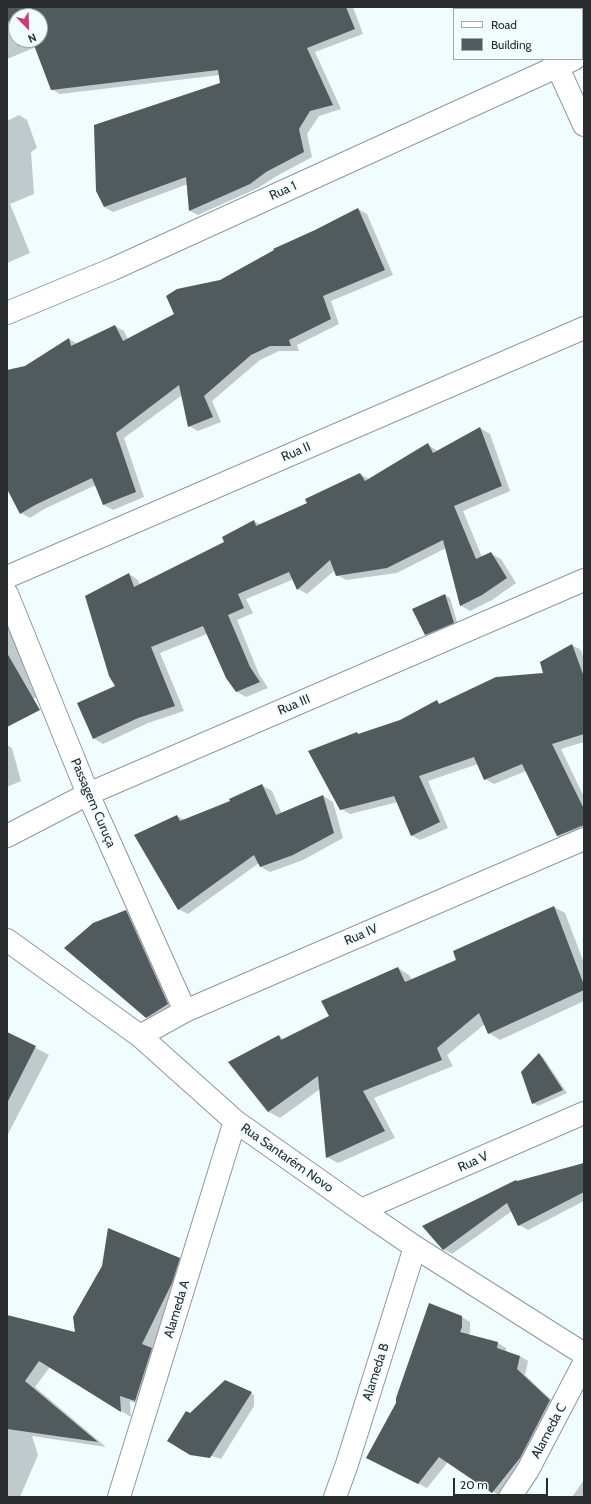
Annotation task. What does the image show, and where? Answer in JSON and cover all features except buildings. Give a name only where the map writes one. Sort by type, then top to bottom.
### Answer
[{"type":"street","points":[[562,62],[584,125]]},
{"type":"street","name":"Rua 1","points":[[7,313],[113,269],[562,62]]},
{"type":"street","name":"Rua II","points":[[7,577],[584,328]]},
{"type":"street","name":"Rua III","points":[[7,836],[88,794],[584,580]]},
{"type":"street","name":"Passagem Curuça","points":[[7,594],[88,794],[185,1011]]},
{"type":"street","name":"Rua IV","points":[[140,1036],[185,1011],[584,839]]},
{"type":"street","name":"Rua Santarém Novo","points":[[7,940],[140,1036],[235,1121],[415,1247],[584,1354]]},
{"type":"street","name":"Rua V","points":[[361,1210],[584,1113]]},
{"type":"street","name":"Alameda A","points":[[119,1497],[235,1121]]},
{"type":"street","name":"Alameda B","points":[[335,1497],[347,1464],[415,1247]]},
{"type":"street","name":"Alameda C","points":[[510,1497],[528,1470],[584,1363]]}]
